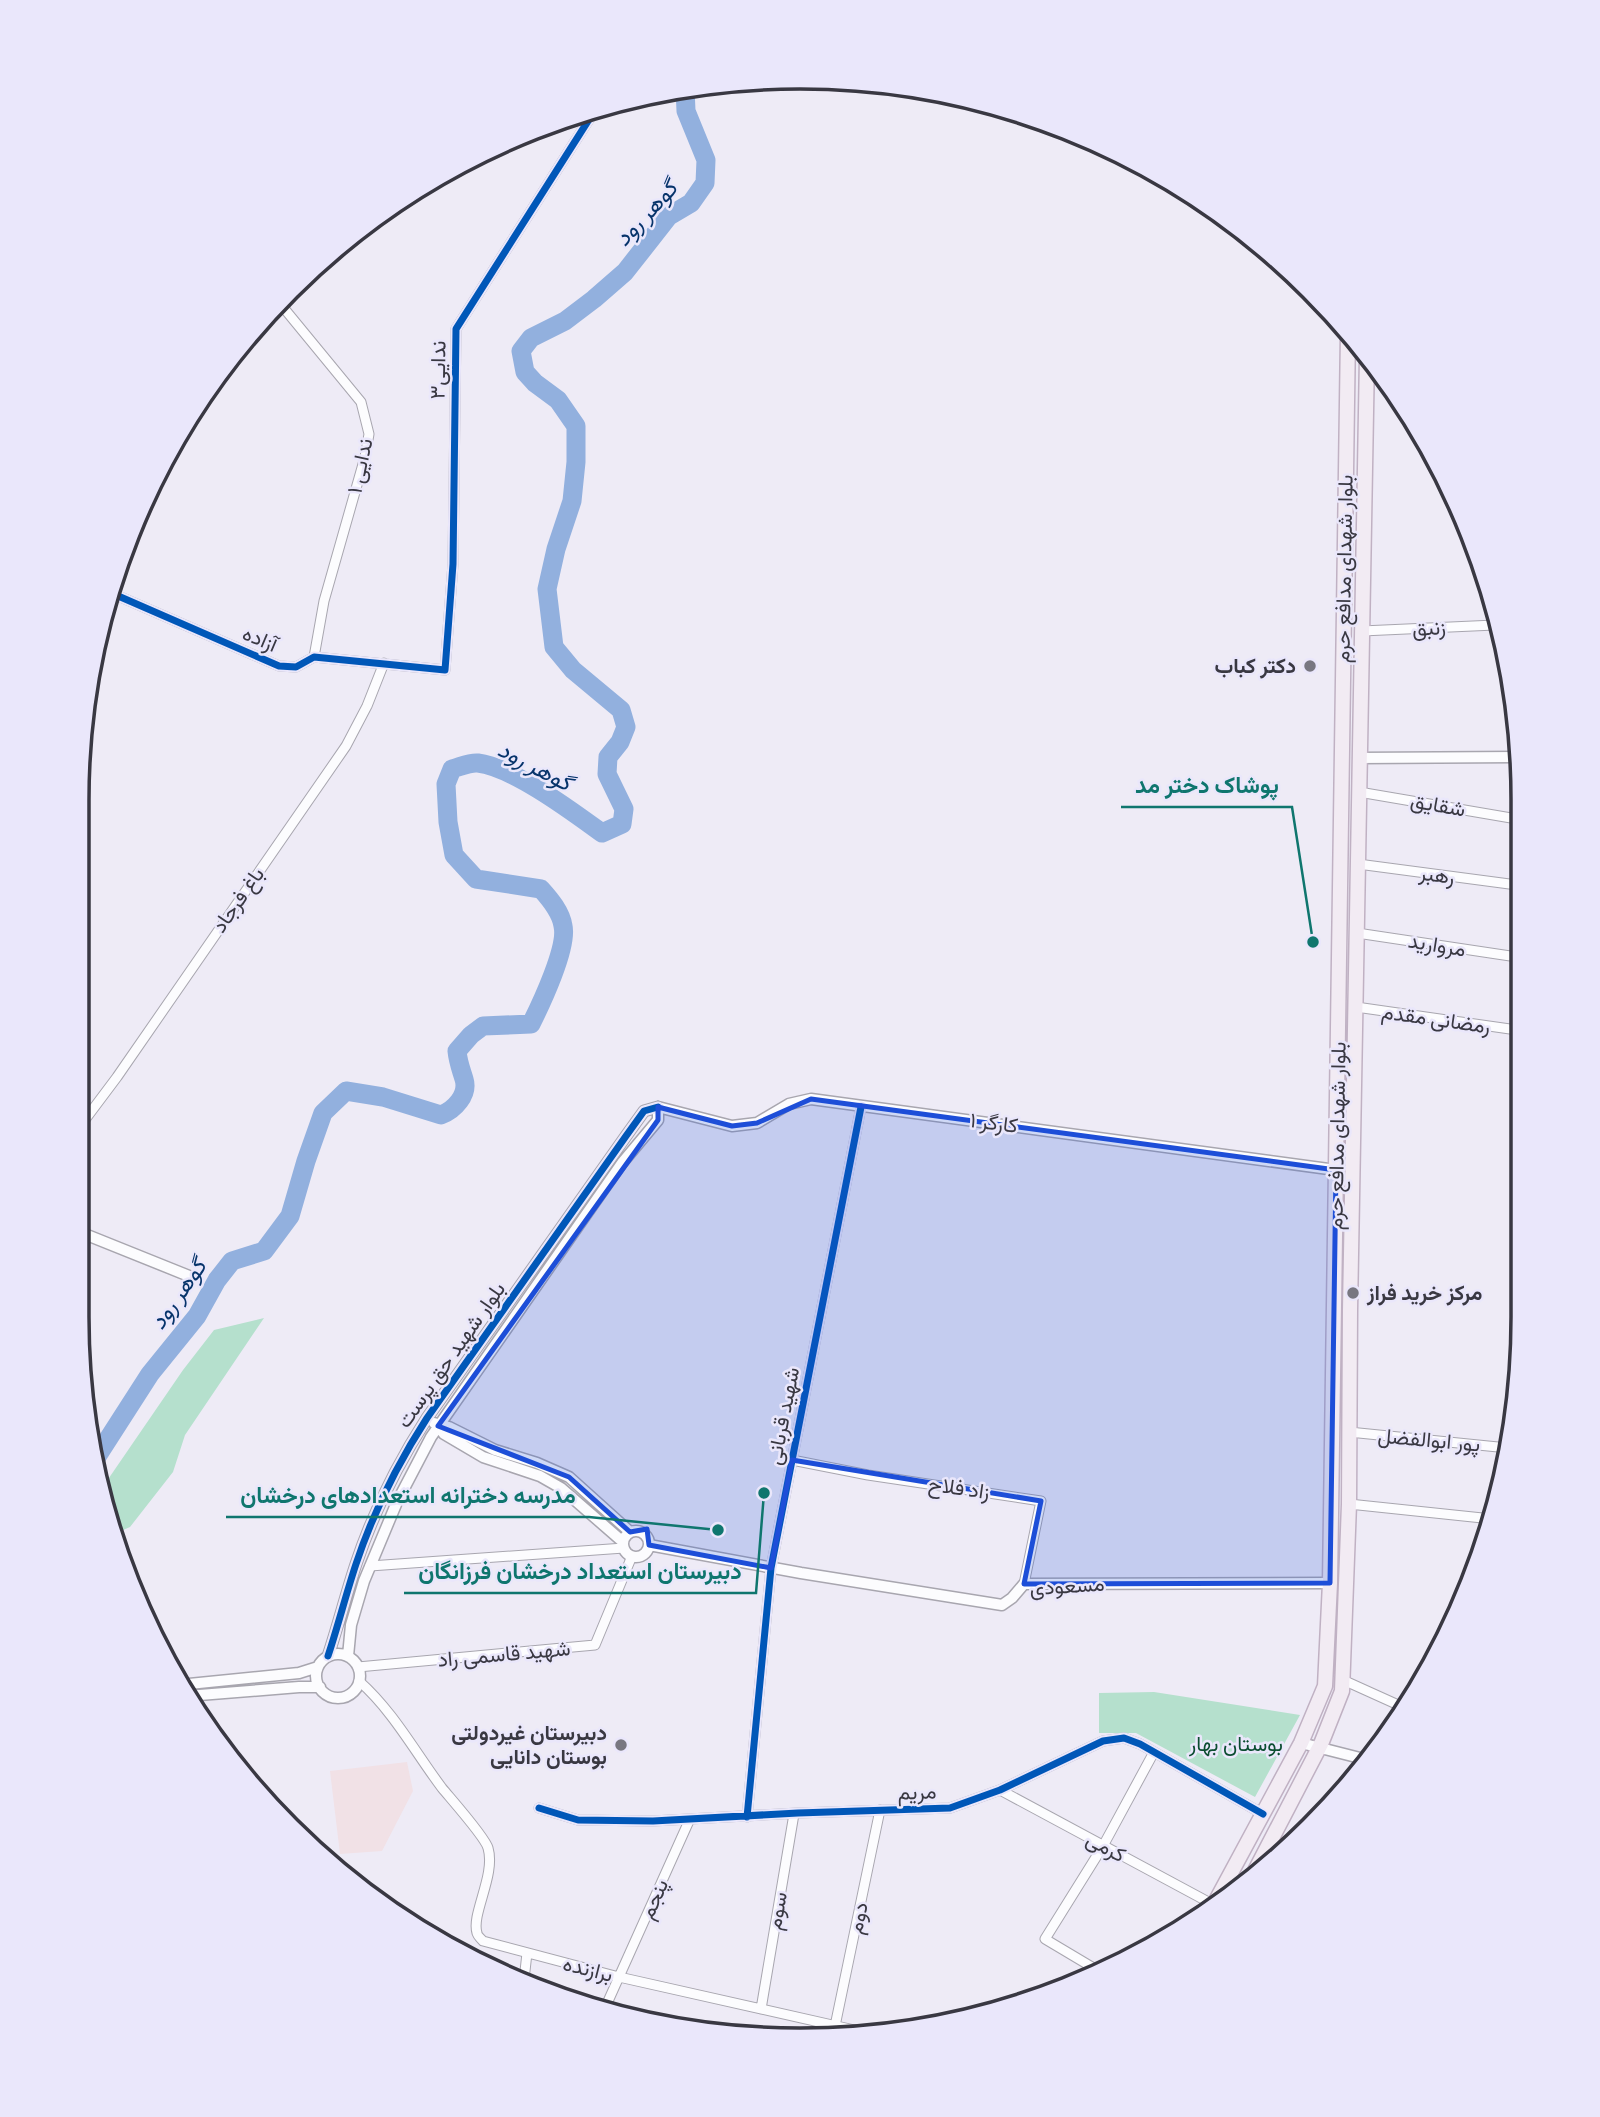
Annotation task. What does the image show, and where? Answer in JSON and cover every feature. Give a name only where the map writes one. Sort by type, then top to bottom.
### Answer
[{"type":"main road","name":"بلوار شهدای مدافع حرم","points":[[1223,1888],[1301,1743],[1325,1686],[1330,1583],[1348,348]]},
{"type":"main road","name":"بلوار شهدای مدافع حرم","points":[[1267,1853],[1319,1749],[1342,1691],[1343,1680],[1349,1504],[1367,371]]},
{"type":"street","name":"ندایی۳","points":[[445,670],[453,564],[456,329],[586,123]]},
{"type":"street","name":"ندایی ۱","points":[[286,309],[361,401],[369,434],[365,457],[324,601],[314,657]]},
{"type":"street","name":"آزاده","points":[[119,596],[279,666],[296,667],[314,657],[445,670]]},
{"type":"street","name":"زنبق","points":[[1362,631],[1489,625]]},
{"type":"street","name":"باغ فرجاد","points":[[89,1114],[346,746],[367,706],[384,663]]},
{"type":"street","points":[[1359,758],[1509,758]]},
{"type":"street","name":"شقایق","points":[[1359,792],[1511,818]]},
{"type":"street","name":"رهبر","points":[[1358,864],[1511,884]]},
{"type":"street","name":"مروارید","points":[[1357,933],[1511,956]]},
{"type":"street","name":"رمضانی مقدم","points":[[1356,1007],[1511,1029]]},
{"type":"street","name":"کارگر ۱","points":[[658,1107],[732,1126],[757,1123],[789,1104],[811,1099],[1336,1170]]},
{"type":"street","name":"بلوار شهید حق پرست","points":[[328,1656],[357,1562],[410,1446],[644,1111],[658,1107],[658,1119],[622,1163],[438,1426],[397,1502],[370,1566],[351,1625],[348,1657]]},
{"type":"street","name":"شهید قربانی","points":[[747,1817],[771,1568],[861,1107]]},
{"type":"street","points":[[89,1236],[189,1276]]},
{"type":"street","points":[[548,1247],[558,1254]]},
{"type":"street","points":[[502,1313],[512,1320]]},
{"type":"street","points":[[370,1566],[627,1544],[638,1531],[645,1534],[649,1545],[646,1552],[640,1556],[627,1544],[569,1477],[493,1455],[444,1434],[427,1419]]},
{"type":"street","name":"پور ابوالفضل","points":[[1349,1432],[1499,1447]]},
{"type":"street","name":"زاد فلاح","points":[[792,1460],[868,1475],[1041,1501],[1024,1584]]},
{"type":"street","points":[[1349,1504],[1482,1518]]},
{"type":"street","points":[[373,1522],[386,1527]]},
{"type":"street","name":"شهید قاسمی راد","points":[[358,1667],[595,1646],[627,1544]]},
{"type":"street","points":[[649,1545],[771,1568]]},
{"type":"street","name":"مسعودی","points":[[771,1568],[1002,1605],[1013,1598],[1024,1584],[1330,1583]]},
{"type":"street","points":[[191,1684],[299,1673],[318,1667],[328,1656],[342,1654],[358,1667],[359,1681],[356,1688],[345,1696],[331,1696],[320,1688],[317,1681],[318,1667]]},
{"type":"street","points":[[1343,1680],[1396,1704]]},
{"type":"street","name":"برازنده","points":[[359,1681],[393,1719],[488,1846],[489,1868],[476,1922],[477,1934],[483,1941],[619,1977],[840,2026]]},
{"type":"street","points":[[198,1695],[299,1687],[320,1688]]},
{"type":"street","points":[[1325,1734],[1328,1745],[1334,1752]]},
{"type":"street","name":"مریم","points":[[539,1808],[578,1820],[689,1821],[950,1808],[1000,1790],[1103,1741],[1124,1738],[1140,1744],[1263,1814]]},
{"type":"street","points":[[1301,1743],[1358,1758]]},
{"type":"street","points":[[1090,1966],[1045,1939],[1103,1846],[1154,1752]]},
{"type":"street","name":"کرمی","points":[[1000,1790],[1203,1903]]},
{"type":"street","name":"دوم","points":[[835,2025],[880,1810]]},
{"type":"street","name":"سوم","points":[[761,2009],[794,1814]]},
{"type":"street","name":"پنجم","points":[[608,2001],[689,1821]]},
{"type":"street","points":[[525,1973],[527,1954]]},
{"type":"highlighted area","points":[[811,1099],[1336,1170],[1330,1583],[1024,1584],[1041,1501],[792,1460],[771,1568],[649,1545],[647,1529],[630,1532],[569,1477],[438,1426],[658,1120],[658,1107],[732,1126],[757,1123]]},
{"type":"shaded area","points":[[407,1762],[413,1791],[382,1851],[340,1854],[330,1771]]},
{"type":"green space","points":[[264,1318],[185,1435],[173,1472],[130,1527],[122,1530],[108,1479],[183,1370],[214,1330]]},
{"type":"green space","name":"بوستان بهار","points":[[1154,1692],[1300,1715],[1255,1797],[1136,1733],[1099,1733],[1099,1693]]},
{"type":"waterway","name":"گوهر رود","points":[[102,1449],[150,1374],[197,1316],[217,1280],[232,1261],[264,1251],[290,1216],[323,1113],[346,1091],[383,1097],[441,1115],[455,1106],[464,1091],[457,1051],[471,1035],[483,1026],[531,1024],[558,961],[562,947],[562,921],[555,906],[541,889],[476,879],[454,855],[448,822],[446,784],[452,769],[475,763],[492,766],[525,781],[602,833],[622,824],[624,809],[607,774],[608,757],[620,742],[626,727],[621,710],[573,670],[554,647],[547,589],[556,549],[572,501],[576,426],[558,400],[525,372],[521,351],[531,338],[565,321],[625,272],[669,216],[691,203],[705,183],[706,160],[686,111],[685,99]]},
{"type":"cycle path","points":[[119,596],[279,666],[296,667],[314,657],[445,670],[453,564],[456,329],[587,122]]},
{"type":"cycle path","points":[[328,1656],[370,1526],[416,1435],[644,1111],[658,1107]]},
{"type":"cycle path","points":[[747,1817],[771,1568],[861,1107]]},
{"type":"cycle path","points":[[539,1808],[578,1820],[653,1821],[950,1808],[1000,1790],[1103,1741],[1124,1738],[1140,1744],[1263,1814]]},
{"type":"place","name":"دکتر کباب","points":[[1310,666]]},
{"type":"place","name":"پوشاک دختر مد","points":[[1313,942]]},
{"type":"place","name":"مرکز خرید فراز","points":[[1353,1293]]},
{"type":"place","name":"دبیرستان استعداد درخشان فرزانگان","points":[[764,1493]]},
{"type":"place","name":"مدرسه دخترانه استعدادهای درخشان","points":[[718,1530]]},
{"type":"place","name":"دبیرستان غیردولتی بوستان دانایی","points":[[621,1745]]}]
